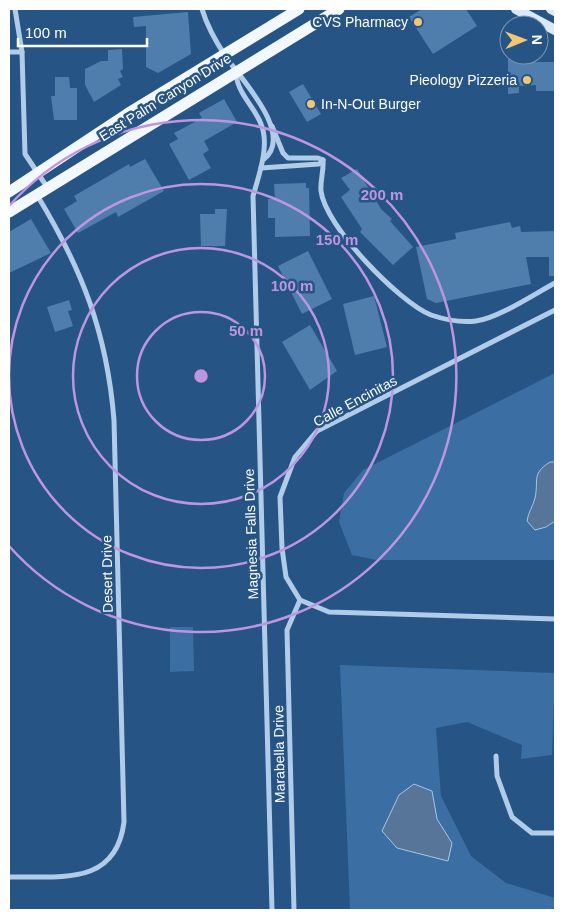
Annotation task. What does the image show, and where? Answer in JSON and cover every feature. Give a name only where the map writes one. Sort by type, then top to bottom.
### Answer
[{"type":"main road","name":"East Palm Canyon Drive","points":[[9,192],[127,114],[225,56],[299,9]]},
{"type":"main road","name":"East Palm Canyon Drive","points":[[9,212],[339,9]]},
{"type":"main road","points":[[516,9],[555,30]]},
{"type":"main road","points":[[551,9],[555,11]]},
{"type":"street","points":[[15,9],[22,52],[25,154],[47,187]]},
{"type":"street","name":"Magnesia Falls Drive","points":[[202,9],[209,28],[225,56],[236,71],[246,80],[270,123],[272,142],[269,155],[264,160],[261,168],[253,196],[272,910]]},
{"type":"street","points":[[9,52],[22,52]]},
{"type":"street","name":"Magnesia Falls Drive","points":[[236,71],[236,84],[262,125],[264,134],[262,153],[264,160]]},
{"type":"street","points":[[270,123],[285,156],[293,159],[318,158],[323,160]]},
{"type":"street","points":[[261,168],[319,164],[323,160]]},
{"type":"street","points":[[323,160],[321,192],[330,213],[351,245],[405,298],[430,314],[454,322],[478,321],[506,309],[555,283]]},
{"type":"street","name":"Desert Drive","points":[[9,877],[82,875],[98,869],[113,856],[122,840],[124,822],[114,420],[111,384],[103,342],[88,292],[60,233],[37,194]]},
{"type":"street","name":"Calle Encinitas","points":[[300,600],[286,577],[280,497],[295,457],[317,432],[555,310]]},
{"type":"street","points":[[300,600],[329,612],[555,619]]},
{"type":"street","name":"Marabella Drive","points":[[294,910],[287,630],[300,600]]},
{"type":"street","points":[[496,756],[496,776],[512,816],[532,833],[555,833]]},
{"type":"shaded area","points":[[555,373],[555,560],[376,560],[352,555],[339,522],[344,493],[363,470]]},
{"type":"shaded area","points":[[550,462],[555,462],[555,521],[546,527],[535,530],[527,521],[535,498],[538,474]]},
{"type":"shaded area","points":[[170,627],[193,627],[194,671],[170,672]]},
{"type":"shaded area","points":[[340,665],[555,673],[552,755],[521,759],[522,745],[467,722],[436,728],[441,796],[471,856],[506,883],[555,898],[555,910],[350,910]]},
{"type":"shaded area","points":[[414,784],[432,791],[437,819],[452,843],[448,861],[397,848],[382,831],[399,795]]},
{"type":"building","points":[[422,9],[466,9],[477,26],[433,54],[409,17]]},
{"type":"building","points":[[188,12],[191,54],[158,73],[146,67],[146,26],[134,27],[133,17]]},
{"type":"building","points":[[122,49],[123,69],[120,71],[123,77],[118,79],[121,85],[94,102],[85,85],[85,69],[101,61],[108,61],[108,50]]},
{"type":"building","points":[[549,62],[555,62],[555,91],[536,91],[536,85],[519,86],[519,93],[508,94],[508,65],[549,65]]},
{"type":"building","points":[[55,77],[69,77],[70,88],[77,88],[77,120],[54,120],[51,96],[55,96]]},
{"type":"building","points":[[303,84],[321,114],[307,122],[289,92]]},
{"type":"building","points":[[224,99],[237,122],[204,141],[209,150],[203,154],[211,168],[189,180],[169,144],[178,139],[174,133],[202,118],[199,113]]},
{"type":"building","points":[[145,159],[164,191],[118,217],[116,212],[78,233],[64,209],[77,201],[74,196],[129,164],[130,167]]},
{"type":"building","points":[[357,169],[381,209],[392,219],[390,221],[413,247],[393,265],[360,232],[362,229],[341,197],[350,190],[341,178]]},
{"type":"building","points":[[306,183],[306,188],[309,188],[310,236],[275,237],[275,218],[268,218],[268,199],[275,199],[274,184]]},
{"type":"building","points":[[215,209],[227,209],[225,246],[201,246],[200,214],[215,214]]},
{"type":"building","points":[[31,219],[51,253],[9,273],[9,232]]},
{"type":"building","points":[[510,222],[512,228],[520,226],[521,232],[555,231],[555,276],[549,276],[549,257],[526,257],[531,284],[436,303],[427,299],[416,247],[456,239],[455,233]]},
{"type":"building","points":[[308,251],[332,299],[302,314],[278,266]]},
{"type":"building","points":[[374,296],[387,347],[355,355],[343,304]]},
{"type":"building","points":[[69,300],[72,310],[68,311],[73,326],[55,332],[47,307]]},
{"type":"building","points":[[310,325],[337,371],[310,390],[282,342]]},
{"type":"place","name":"CVS Pharmacy","points":[[418,22]]},
{"type":"place","name":"Pieology Pizzeria","points":[[527,80]]},
{"type":"place","name":"In-N-Out Burger","points":[[311,104]]}]
